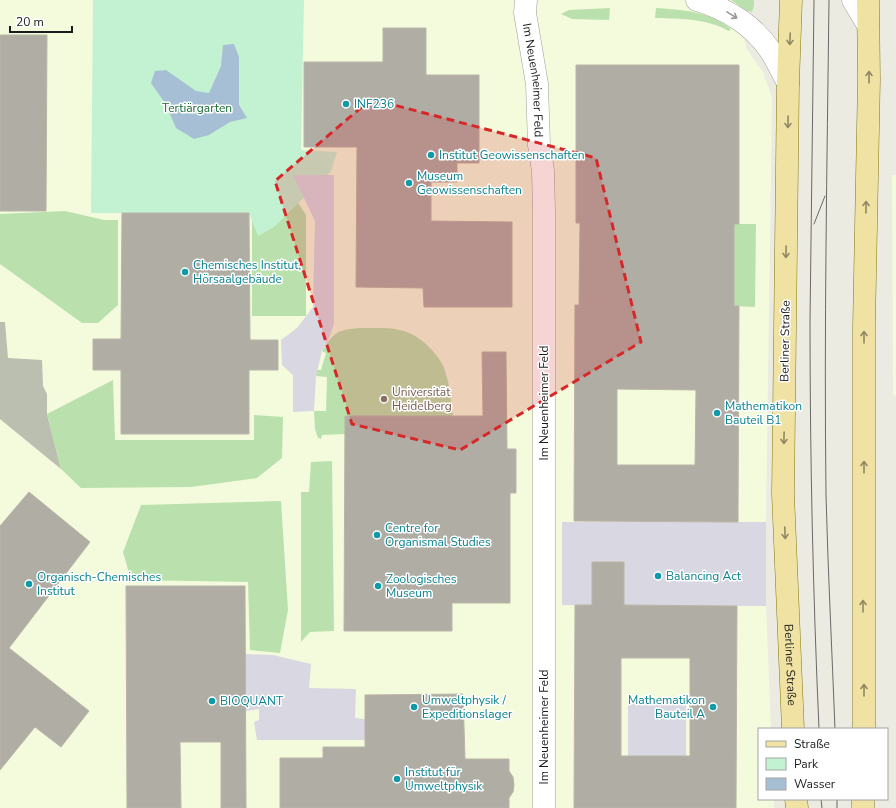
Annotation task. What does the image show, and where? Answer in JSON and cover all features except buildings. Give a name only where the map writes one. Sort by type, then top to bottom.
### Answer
[{"type":"main road","name":"Berliner Straße","points":[[791,0],[788,83],[783,494],[793,728]]},
{"type":"main road","points":[[864,728],[864,326],[869,79],[868,0]]},
{"type":"street","name":"Im Neuenheimer Feld","points":[[526,0],[525,13],[537,84],[539,145],[544,211],[544,808]]},
{"type":"street","points":[[697,0],[711,4],[730,13],[746,24],[770,51],[788,83]]},
{"type":"street","points":[[853,0],[868,26]]},
{"type":"highlighted area","points":[[371,99],[596,158],[641,342],[460,450],[352,424],[275,181]]},
{"type":"shaded area","name":"Universität Heidelberg","points":[[0,0],[739,0],[746,48],[763,72],[772,97],[766,522],[766,606],[771,728],[758,728],[758,800],[774,800],[774,808],[0,808]]},
{"type":"shaded area","points":[[293,175],[334,175],[334,324],[327,343],[322,351],[316,376],[314,411],[293,412],[293,375],[282,365],[281,340],[297,328],[313,307],[315,221]]},
{"type":"shaded area","points":[[892,175],[896,175],[896,395],[893,395]]},
{"type":"shaded area","points":[[0,322],[5,322],[8,358],[42,360],[43,386],[47,394],[47,414],[61,469],[0,419]]},
{"type":"shaded area","points":[[562,522],[766,522],[766,606],[562,605]]},
{"type":"shaded area","points":[[245,654],[273,655],[311,664],[309,688],[356,689],[355,718],[365,719],[366,740],[257,740],[254,722],[259,720],[259,709],[246,711]]},
{"type":"shaded area","points":[[628,703],[686,703],[686,756],[628,756]]},
{"type":"green space","name":"Tertiärgarten","points":[[93,0],[304,0],[301,150],[337,152],[331,171],[274,227],[258,236],[249,213],[91,213]]},
{"type":"green space","points":[[731,0],[754,0],[752,12],[747,11]]},
{"type":"green space","points":[[610,8],[609,20],[572,19],[561,14],[569,10]]},
{"type":"green space","points":[[656,8],[695,12],[714,18],[731,29],[729,31],[702,21],[655,18]]},
{"type":"green space","points":[[259,142],[306,215],[306,316],[252,316],[252,195]]},
{"type":"green space","points":[[65,211],[104,220],[118,220],[118,305],[98,323],[82,323],[0,264],[0,214]]},
{"type":"green space","points":[[734,224],[756,224],[755,307],[734,306]]},
{"type":"green space","points":[[359,328],[390,328],[407,332],[424,342],[436,355],[444,367],[453,416],[345,416],[345,434],[322,435],[321,439],[318,438],[315,429],[314,411],[326,411],[327,377],[316,376],[317,370],[321,370],[326,353],[322,351],[337,333]]},
{"type":"green space","points":[[113,380],[115,440],[254,440],[254,415],[283,417],[282,458],[257,478],[191,487],[81,488],[61,469],[47,414]]},
{"type":"green space","points":[[332,461],[334,631],[310,632],[301,642],[301,492],[309,492],[311,462]]},
{"type":"green space","points":[[281,501],[288,610],[280,653],[250,650],[248,582],[131,580],[123,552],[141,505]]},
{"type":"water","points":[[234,44],[239,57],[239,105],[247,118],[230,122],[209,135],[194,139],[176,128],[165,103],[151,83],[155,71],[166,70],[196,91],[209,93],[221,66],[223,45]]},
{"type":"tram line","points":[[814,0],[810,373],[811,475],[819,728]]},
{"type":"tram line","points":[[829,0],[825,433],[835,728]]},
{"type":"tram line","points":[[814,224],[825,196]]},
{"type":"tram line","points":[[821,800],[822,808]]},
{"type":"tram line","points":[[837,800],[837,808]]},
{"type":"place","name":"INF236","points":[[346,104]]},
{"type":"place","name":"Institut Geowissenschaften","points":[[431,155]]},
{"type":"place","name":"Museum Geowissenschaften","points":[[409,183]]},
{"type":"place","name":"Chemisches Institut, Hörsaalgebäude","points":[[185,272]]},
{"type":"place","name":"Universität Heidelberg","points":[[384,399]]},
{"type":"place","name":"Mathematikon Bauteil B1","points":[[717,413]]},
{"type":"place","name":"Centre for Organismal Studies","points":[[377,535]]},
{"type":"place","name":"Balancing Act","points":[[658,576]]},
{"type":"place","name":"Organisch-Chemisches Institut","points":[[29,584]]},
{"type":"place","name":"Zoologisches Museum","points":[[378,586]]},
{"type":"place","name":"BIOQUANT","points":[[212,701]]},
{"type":"place","name":"Umweltphysik / Expeditionslager","points":[[414,707]]},
{"type":"place","name":"Mathematikon Bauteil A","points":[[713,707]]},
{"type":"place","name":"Institut für Umweltphysik","points":[[397,779]]}]
